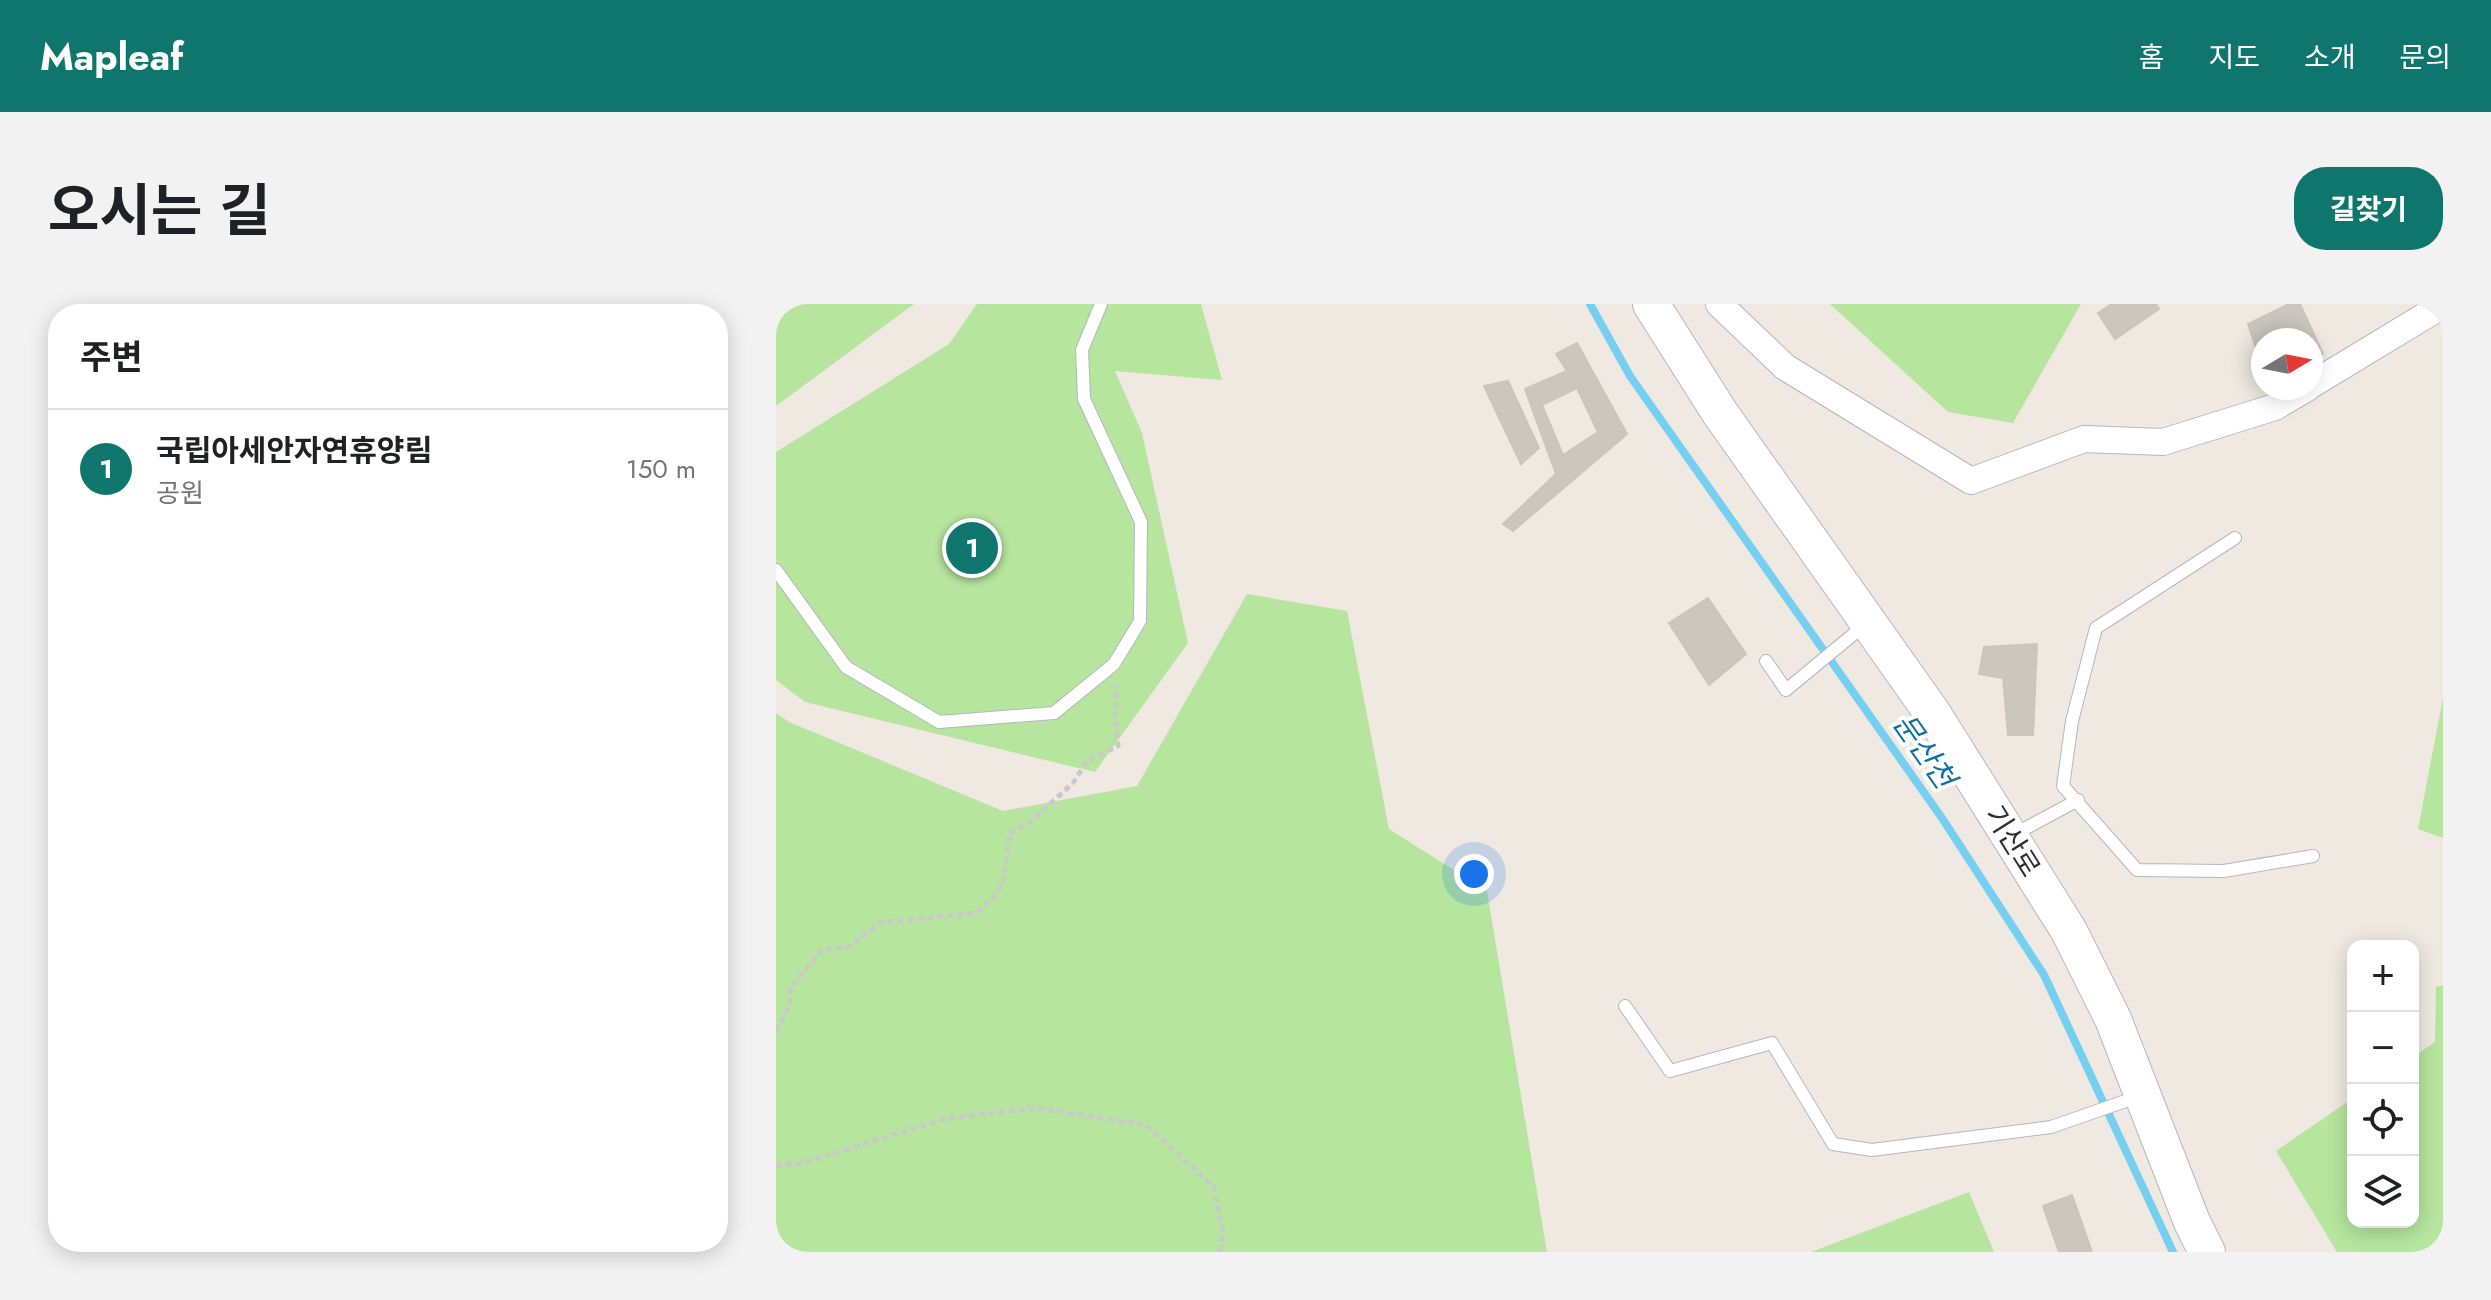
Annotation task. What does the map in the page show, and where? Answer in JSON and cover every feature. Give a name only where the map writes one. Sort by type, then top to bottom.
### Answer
[{"type":"main road","name":"기산로","points":[[1651,304],[1855,634],[1933,714],[2069,931],[2113,1019],[2132,1099],[2207,1252]]},
{"type":"street","points":[[1719,304],[1785,367],[1971,481],[2084,439],[2163,442],[2275,407],[2287,400]]},
{"type":"street","points":[[2323,378],[2443,305]]},
{"type":"lane","points":[[776,570],[846,667],[939,722],[1054,713],[1114,664],[1140,621],[1141,522],[1084,399],[1082,350],[1101,304]]},
{"type":"lane","points":[[2235,538],[2096,628],[2072,721],[2063,786],[2137,870],[2224,871],[2313,856]]},
{"type":"lane","points":[[1766,661],[1786,690],[1855,634]]},
{"type":"lane","points":[[2010,836],[2078,800]]},
{"type":"lane","points":[[1625,1006],[1670,1071],[1772,1043],[1833,1144],[1872,1150],[2051,1127],[2132,1099]]},
{"type":"path","points":[[776,1031],[789,1006],[790,988],[822,950],[851,946],[879,923],[976,913],[995,896],[1003,882],[1010,833],[1029,823],[1073,783],[1088,760],[1118,746],[1115,702],[1124,648]]},
{"type":"path","points":[[776,1166],[802,1163],[948,1118],[1037,1108],[1146,1125],[1214,1187],[1223,1234],[1220,1252]]},
{"type":"path","points":[[776,1159],[786,1165]]},
{"type":"green space","points":[[776,304],[914,304],[776,406]]},
{"type":"green space","points":[[977,304],[1201,304],[1222,380],[1115,371],[1142,433],[1188,643],[1095,772],[805,702],[776,680],[776,452],[949,344]]},
{"type":"green space","points":[[1830,304],[2081,304],[2013,423],[1948,412]]},
{"type":"green space","points":[[1247,594],[1347,611],[1389,829],[1487,891],[1547,1252],[776,1252],[776,713],[789,722],[1003,811],[1137,786]]},
{"type":"green space","points":[[2443,698],[2443,838],[2418,829]]},
{"type":"green space","points":[[2443,985],[2443,1252],[2337,1252],[2276,1151],[2347,1102],[2347,1228],[2419,1228],[2419,1053],[2435,1042],[2436,987]]},
{"type":"green space","points":[[1969,1192],[1994,1252],[1811,1252]]},
{"type":"building","points":[[2112,304],[2156,304],[2159,309],[2115,339],[2098,313]]},
{"type":"building","points":[[2289,304],[2300,304],[2311,328],[2251,328],[2251,333],[2248,324]]},
{"type":"building","points":[[1577,343],[1627,434],[1513,531],[1503,524],[1556,474],[1525,389],[1567,371],[1556,354]],"holes":[[[1577,388],[1598,432],[1563,455],[1542,405]]]},
{"type":"building","points":[[1508,381],[1539,448],[1521,464],[1484,386]]},
{"type":"building","points":[[1708,598],[1746,654],[1709,685],[1669,623]]},
{"type":"building","points":[[2037,644],[2033,735],[2008,735],[2003,678],[1979,674],[1984,647]]},
{"type":"building","points":[[2072,1195],[2092,1252],[2059,1252],[2043,1206]]},
{"type":"waterway","name":"문산천","points":[[1590,304],[1630,376],[1942,818],[2044,975],[2173,1252]]},
{"type":"place","name":"국립아세안자연휴양림","points":[[972,548]]}]
